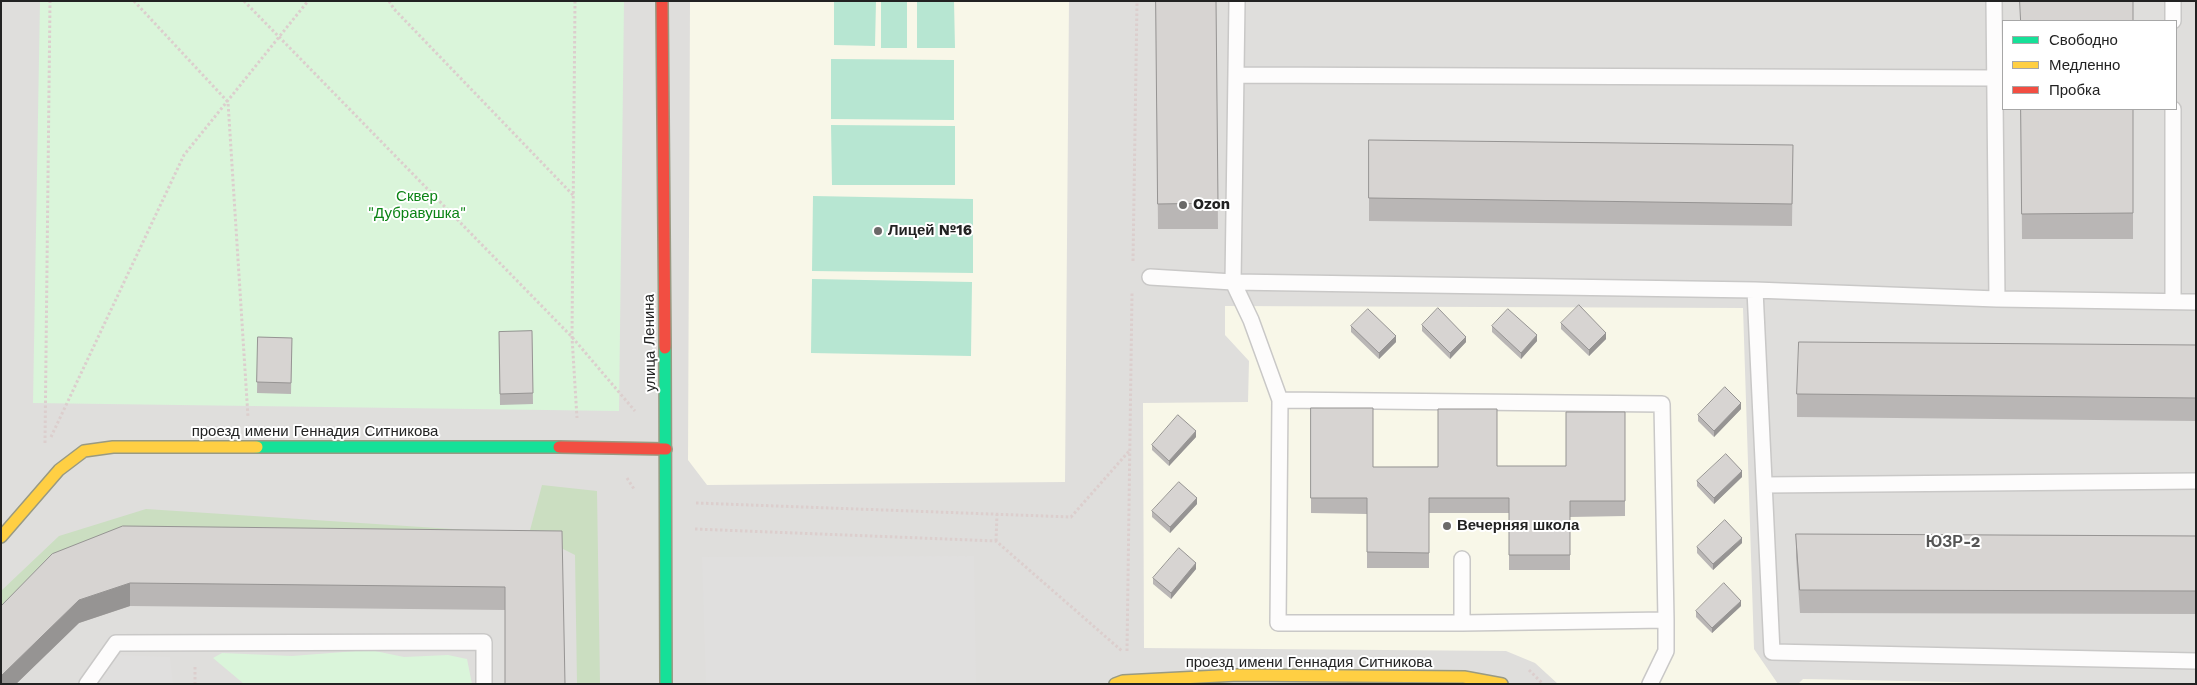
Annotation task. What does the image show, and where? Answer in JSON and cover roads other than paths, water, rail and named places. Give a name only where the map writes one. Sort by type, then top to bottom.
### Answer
[{"type":"street","name":"улица Ленина","points":[[662,1],[666,684]]},
{"type":"street","name":"проезд имени Геннадия Ситникова","points":[[1,537],[58,470],[84,451],[112,447],[579,447],[666,449]]},
{"type":"street","name":"проезд имени Геннадия Ситникова","points":[[1115,684],[1123,680],[1238,676],[1464,678],[1502,684]]},
{"type":"lane","points":[[1237,1],[1233,282],[1251,320],[1280,400],[1278,623],[1666,620]]},
{"type":"lane","points":[[1994,1],[1997,299]]},
{"type":"lane","points":[[2173,1],[2173,20]]},
{"type":"lane","points":[[1236,76],[1995,78]]},
{"type":"lane","points":[[2173,110],[2173,301]]},
{"type":"lane","points":[[1150,277],[1233,282],[1755,290],[1997,299],[2196,302]]},
{"type":"lane","points":[[1755,290],[1772,652],[2196,661]]},
{"type":"lane","points":[[1280,400],[1662,404],[1666,651],[1650,684]]},
{"type":"lane","points":[[1765,485],[2196,481]]},
{"type":"lane","points":[[1462,559],[1462,623]]},
{"type":"lane","points":[[87,684],[116,643],[484,642],[484,684]]},
{"type":"place","name":"Ozon","points":[[1183,205]]},
{"type":"place","name":"Лицей №16","points":[[878,231]]},
{"type":"place","name":"Вечерняя школа","points":[[1447,526]]},
{"type":"district","name":"ЮЗР-2","points":[[1953,542]]},
{"type":"park label","name":"Сквер \"Дубравушка\"","points":[[417,206]]}]
